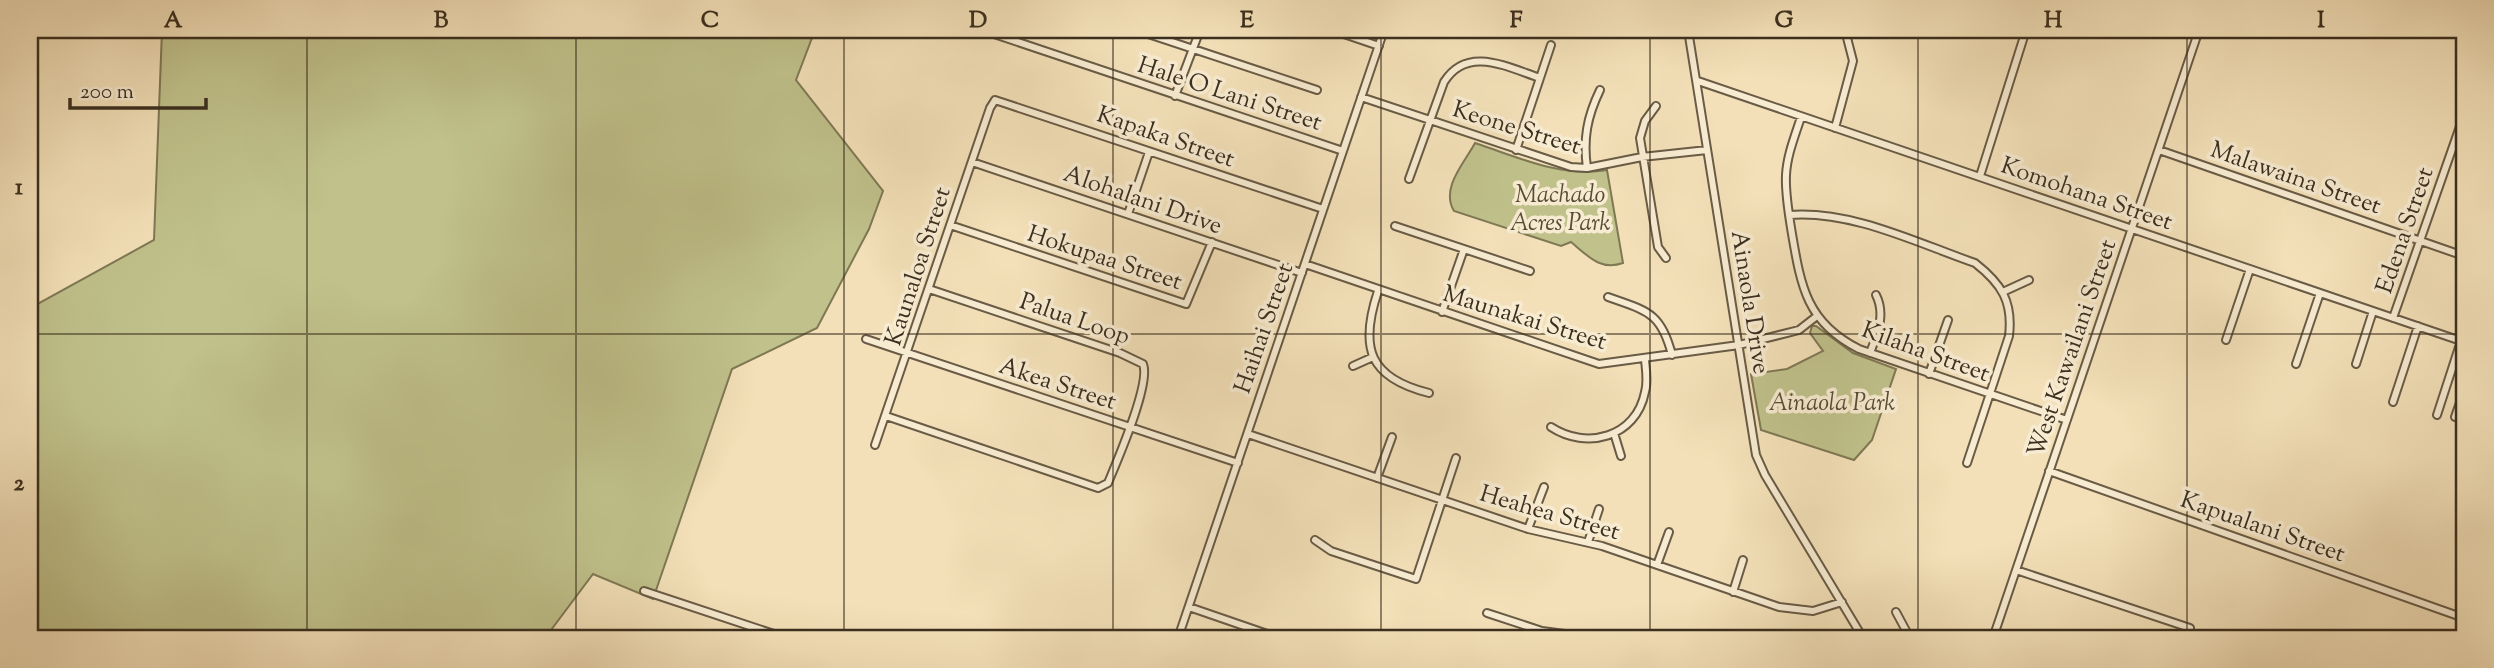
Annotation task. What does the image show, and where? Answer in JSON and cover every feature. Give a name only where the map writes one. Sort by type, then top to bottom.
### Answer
[{"type":"street","points":[[1136,30],[1317,90]]},
{"type":"street","points":[[1175,96],[1200,30]]},
{"type":"street","points":[[1332,30],[1379,46]]},
{"type":"street","name":"Haihai Street","points":[[1178,638],[1384,30]]},
{"type":"street","name":"Ainaola Drive","points":[[1688,30],[1756,455],[1765,475],[1863,638]]},
{"type":"street","points":[[1835,128],[1853,61],[1845,30]]},
{"type":"street","points":[[1980,177],[2026,30]]},
{"type":"street","name":"West Kawailani Street","points":[[1993,638],[2199,30]]},
{"type":"street","name":"Hale O Lani Street","points":[[985,31],[1343,151]]},
{"type":"street","points":[[1516,150],[1551,45]]},
{"type":"street","points":[[1409,179],[1444,82],[1453,70],[1466,62],[1489,61],[1540,78]]},
{"type":"street","name":"Komohana Street","points":[[1698,81],[2463,341]]},
{"type":"street","points":[[1587,168],[1584,142],[1587,123],[1600,90]]},
{"type":"street","name":"Keone Street","points":[[1361,97],[1554,163],[1587,168],[1642,157],[1707,150]]},
{"type":"street","name":"Kapaka Street","points":[[995,100],[1046,114],[1149,152],[1323,209]]},
{"type":"street","name":"Kaunaloa Street","points":[[874,445],[995,100]]},
{"type":"street","points":[[1656,106],[1642,129],[1642,157],[1658,247],[1666,258]]},
{"type":"street","name":"Edena Street","points":[[2393,318],[2464,115]]},
{"type":"street","name":"Kilaha Street","points":[[1801,117],[1786,174],[1789,215],[1800,279],[1817,316],[1843,341],[1870,353],[2067,420]]},
{"type":"street","name":"Malawaina Street","points":[[2159,150],[2464,256]]},
{"type":"street","points":[[1128,214],[1149,152]]},
{"type":"street","name":"Alohalani Drive","points":[[972,162],[1302,273]]},
{"type":"street","points":[[1789,215],[1839,217],[1975,263],[1994,277],[2004,292],[2011,319],[2009,336],[1967,463]]},
{"type":"street","name":"Hokupaa Street","points":[[950,226],[1186,304],[1212,243]]},
{"type":"street","points":[[1395,226],[1530,271]]},
{"type":"street","points":[[1442,312],[1464,250]]},
{"type":"street","name":"Maunakai Street","points":[[1305,264],[1588,362],[1610,364],[1739,345],[1799,330],[1817,316]]},
{"type":"street","points":[[2226,340],[2250,269]]},
{"type":"street","points":[[2004,292],[2029,280]]},
{"type":"street","name":"Palua Loop","points":[[886,416],[1098,488],[1108,483],[1144,380],[1145,370],[1138,360],[929,289]]},
{"type":"street","points":[[1378,291],[1368,325],[1373,357],[1392,381],[1429,393]]},
{"type":"street","points":[[2296,364],[2320,293]]},
{"type":"street","points":[[1870,353],[1881,318],[1881,306],[1876,295]]},
{"type":"street","points":[[1608,297],[1653,315],[1664,327],[1672,355]]},
{"type":"street","points":[[2356,364],[2373,311]]},
{"type":"street","points":[[1929,374],[1948,320]]},
{"type":"street","points":[[2393,402],[2418,326]]},
{"type":"street","name":"Akea Street","points":[[866,339],[1238,463]]},
{"type":"street","points":[[2437,415],[2463,341]]},
{"type":"street","points":[[1353,366],[1373,357]]},
{"type":"street","points":[[1551,426],[1582,440],[1614,433],[1633,418],[1646,392],[1645,360]]},
{"type":"street","points":[[2455,417],[2464,391]]},
{"type":"street","points":[[1614,433],[1621,456]]},
{"type":"street","name":"Heahea Street","points":[[1248,434],[1528,529],[1588,542],[1733,592],[1802,611],[1842,602]]},
{"type":"street","points":[[1377,478],[1392,437]]},
{"type":"street","points":[[1315,540],[1331,551],[1416,579],[1456,458]]},
{"type":"street","name":"Kapualani Street","points":[[2049,471],[2464,618]]},
{"type":"street","points":[[1528,529],[1544,487]]},
{"type":"street","points":[[1588,542],[1599,509]]},
{"type":"street","points":[[1657,565],[1669,532]]},
{"type":"street","points":[[1733,592],[1743,560]]},
{"type":"street","points":[[2016,570],[2190,628]]},
{"type":"street","points":[[643,591],[786,638]]},
{"type":"street","points":[[1189,607],[1279,638]]},
{"type":"street","points":[[1896,612],[1910,638]]},
{"type":"street","points":[[1487,613],[1542,631],[1595,638]]},
{"type":"green space","points":[[162,30],[815,30],[796,80],[883,191],[869,229],[817,328],[732,369],[653,599],[593,574],[545,638],[30,638],[30,308],[154,240]]},
{"type":"green space","name":"Machado Acres Park","points":[[1475,143],[1556,169],[1590,172],[1607,170],[1623,263],[1601,264],[1571,242],[1561,246],[1454,211],[1450,202],[1452,184]]},
{"type":"green space","name":"Ainaola Park","points":[[1812,326],[1816,326],[1853,353],[1896,369],[1872,440],[1854,460],[1761,430],[1751,374],[1787,369],[1823,351],[1810,333]]}]
